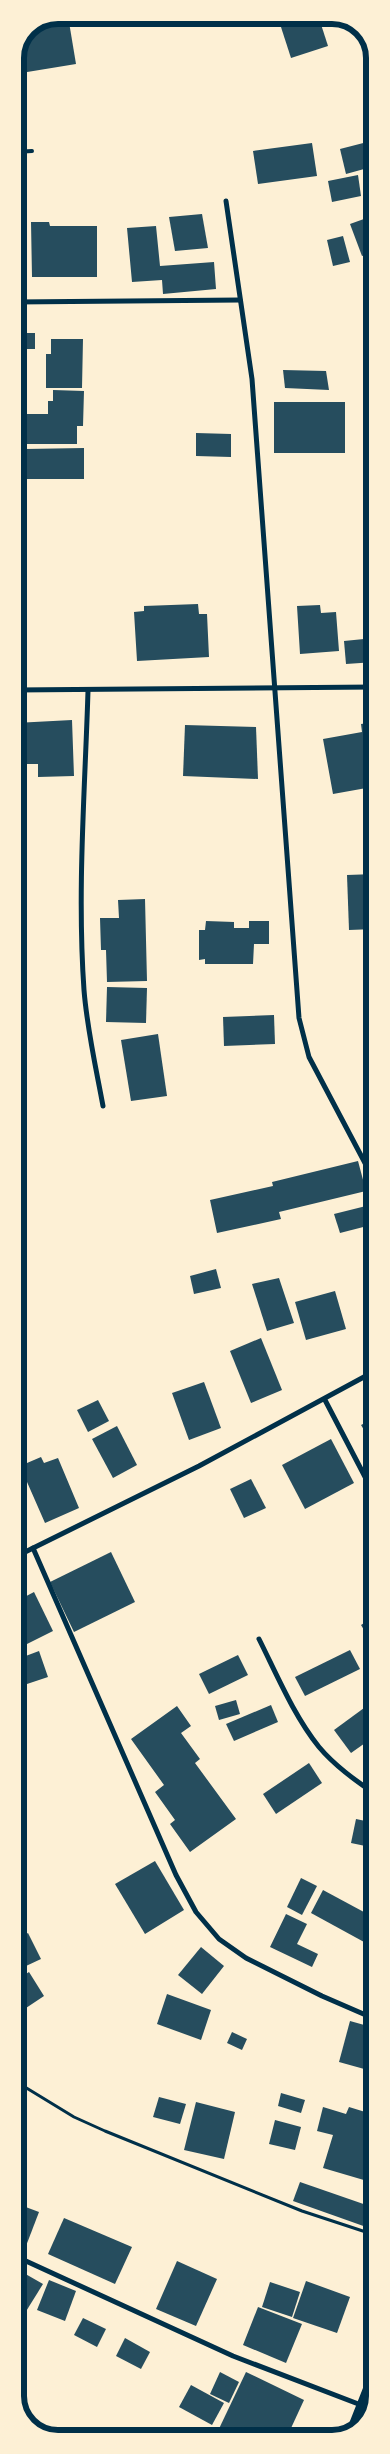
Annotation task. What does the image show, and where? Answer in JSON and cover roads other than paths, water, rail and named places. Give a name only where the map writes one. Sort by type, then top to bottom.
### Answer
[{"type":"main road","points":[[356,2421],[366,2397]]},
{"type":"street","points":[[226,201],[252,379],[299,1018],[309,1058],[366,1165]]},
{"type":"street","points":[[24,302],[240,300]]},
{"type":"street","points":[[24,690],[366,687]]},
{"type":"street","points":[[88,691],[80,913],[84,992],[90,1038],[103,1106]]},
{"type":"street","points":[[24,1552],[199,1466],[325,1400],[366,1376]]},
{"type":"street","points":[[325,1400],[366,1479]]},
{"type":"street","points":[[33,1548],[176,1875],[196,1912],[219,1939],[246,1958],[322,1996],[366,2015]]},
{"type":"street","points":[[259,1639],[301,1719],[319,1746],[345,1773],[366,1788]]},
{"type":"street","points":[[24,2260],[234,2356],[363,2405]]},
{"type":"lane","points":[[24,151],[32,150]]}]
